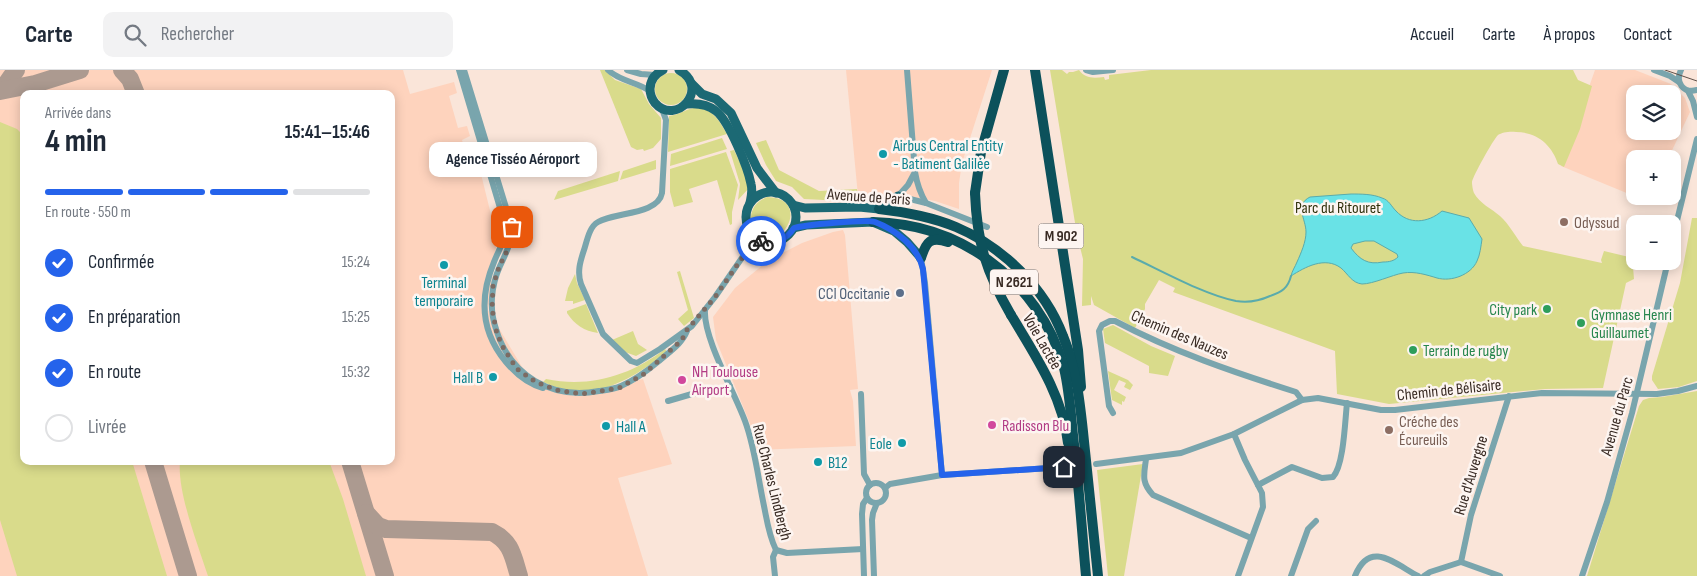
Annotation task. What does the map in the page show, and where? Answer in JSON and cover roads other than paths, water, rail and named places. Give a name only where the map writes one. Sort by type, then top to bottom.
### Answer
[{"type":"highway","name":"Voie Lactée","points":[[1004,70],[982,152],[975,193],[977,228],[981,248],[995,288],[1038,360],[1053,390],[1067,436],[1077,532],[1083,543]]},
{"type":"highway","name":"Voie Lactée","points":[[1035,70],[1081,372],[1080,403]]},
{"type":"highway","name":"Avenue de Paris","points":[[879,209],[916,214],[956,227],[975,236],[1015,266],[1041,296],[1053,314],[1070,358],[1080,403]]},
{"type":"highway","name":"Avenue de Paris","points":[[873,222],[902,223],[956,240],[996,266],[1018,286],[1035,306],[1049,329],[1064,369],[1072,428],[1083,543]]},
{"type":"highway","points":[[921,258],[925,246],[932,240],[944,241],[978,253]]},
{"type":"highway","points":[[1080,403],[1098,576]]},
{"type":"highway","points":[[1083,543],[1086,576]]},
{"type":"main road","points":[[681,70],[702,94],[716,99],[731,113],[757,168],[776,193]]},
{"type":"main road","points":[[659,73],[652,80],[650,91],[654,101],[667,110],[678,109],[687,104],[692,95],[692,84]]},
{"type":"main road","points":[[687,104],[708,106],[718,113],[727,124],[751,183],[752,195],[746,215],[748,228],[762,241],[770,242],[780,241],[788,236],[794,228],[796,214],[793,205],[786,197],[776,193],[764,193],[758,195],[750,204]]},
{"type":"main road","points":[[879,209],[898,196]]},
{"type":"main road","name":"Avenue de Paris","points":[[793,205],[805,208],[858,207],[879,209]]},
{"type":"main road","points":[[873,222],[894,231],[921,258]]},
{"type":"main road","name":"Avenue de Paris","points":[[794,228],[806,225],[873,222]]},
{"type":"street","points":[[459,70],[505,229],[504,242],[486,285],[484,311],[490,337],[500,355],[514,372],[534,386],[582,394],[619,388],[644,374],[682,340],[686,331]]},
{"type":"street","points":[[464,70],[512,227],[510,245],[499,267],[493,286],[492,309],[495,328],[504,349],[517,369],[536,382],[556,390]]},
{"type":"street","points":[[608,70],[650,91]]},
{"type":"street","points":[[627,70],[641,74],[659,73]]},
{"type":"street","points":[[907,70],[915,172],[921,194],[926,203]]},
{"type":"street","points":[[1086,70],[1093,72],[1113,70]]},
{"type":"street","points":[[1654,70],[1670,76],[1688,91],[1697,116]]},
{"type":"street","points":[[1679,82],[1681,70]]},
{"type":"street","points":[[1688,91],[1697,90]]},
{"type":"street","points":[[662,108],[666,120],[662,197],[658,203],[650,207],[598,222],[591,230],[580,264],[579,276],[603,334],[636,363],[686,331],[705,310],[749,248],[762,241]]},
{"type":"street","points":[[1680,215],[1694,166],[1697,139]]},
{"type":"street","points":[[915,172],[908,185],[898,196],[926,203],[987,227]]},
{"type":"street","points":[[921,258],[925,283],[942,475]]},
{"type":"street","name":"Avenue du Parc","points":[[1582,576],[1609,495],[1637,394],[1666,270]]},
{"type":"street","name":"Rue Charles Lindbergh","points":[[705,310],[710,338],[745,421],[751,442],[768,529],[776,550],[773,557],[775,576]]},
{"type":"street","name":"Chemin des Nauzes","points":[[1113,413],[1109,406],[1099,331],[1102,325],[1110,321],[1115,321],[1148,338],[1205,362],[1296,392],[1302,400]]},
{"type":"street","points":[[668,401],[709,389],[722,389],[730,386]]},
{"type":"street","name":"Chemin de Bélisaire","points":[[1096,464],[1181,454],[1234,434],[1302,400],[1318,398],[1381,410],[1395,410],[1509,396],[1547,393],[1668,393],[1697,386]]},
{"type":"street","points":[[861,394],[864,474],[870,485]]},
{"type":"street","name":"Rue d'Auvergne","points":[[1461,562],[1471,515],[1509,396]]},
{"type":"street","points":[[1258,485],[1292,467],[1322,478],[1333,477],[1338,469],[1347,403]]},
{"type":"street","points":[[1234,434],[1262,493],[1264,502],[1238,576]]},
{"type":"street","points":[[1146,459],[1144,481],[1146,488],[1153,495],[1251,538]]},
{"type":"street","points":[[884,488],[890,484],[942,475],[1064,467]]},
{"type":"street","points":[[864,576],[862,514],[867,498],[866,490],[870,485],[878,483],[884,488],[886,493],[884,499],[877,503],[873,513],[874,576]]},
{"type":"street","points":[[867,498],[871,502],[877,503]]},
{"type":"street","points":[[1291,576],[1308,529],[1316,521]]},
{"type":"street","points":[[776,550],[787,553],[863,549]]},
{"type":"street","points":[[1355,576],[1364,561],[1370,557],[1378,556],[1401,564],[1418,576]]},
{"type":"street","points":[[1424,576],[1430,572],[1461,562],[1500,576]]},
{"type":"water","points":[[1351,194],[1371,195],[1384,199],[1401,216],[1407,219],[1425,220],[1442,211],[1469,218],[1482,239],[1478,259],[1474,266],[1465,274],[1448,279],[1407,273],[1362,284],[1353,280],[1341,268],[1328,263],[1309,266],[1291,276],[1305,240],[1306,227],[1302,208],[1305,200],[1310,197]],"holes":[[[1374,241],[1397,254],[1398,257],[1389,261],[1373,263],[1365,261],[1351,248],[1353,244]]]},
{"type":"waterway","points":[[1132,257],[1211,294],[1240,302],[1258,300],[1278,293],[1286,287],[1291,276]]},
{"type":"tram line","points":[[1665,70],[1697,81]]},
{"type":"place","name":"Airbus Central Entity - Batiment Galilée","points":[[883,154]]},
{"type":"place","name":"Odyssud","points":[[1564,222]]},
{"type":"place","name":"Agence Tisséo Aéroport","points":[[512,227]]},
{"type":"place","name":"Terminal temporaire","points":[[444,265]]},
{"type":"place","name":"CCI Occitanie","points":[[900,293]]},
{"type":"place","name":"City park","points":[[1547,309]]},
{"type":"place","name":"Gymnase Henri Guillaumet","points":[[1581,323]]},
{"type":"place","name":"Terrain de rugby","points":[[1413,350]]},
{"type":"place","name":"Hall B","points":[[493,377]]},
{"type":"place","name":"NH Toulouse Airport","points":[[682,380]]},
{"type":"place","name":"Radisson Blu","points":[[992,425]]},
{"type":"place","name":"Hall A","points":[[606,426]]},
{"type":"place","name":"Créche des Écureuils","points":[[1389,430]]},
{"type":"place","name":"Eole","points":[[902,443]]},
{"type":"place","name":"B12","points":[[818,462]]},
{"type":"park label","name":"Parc du Ritouret","points":[[1338,207]]}]
